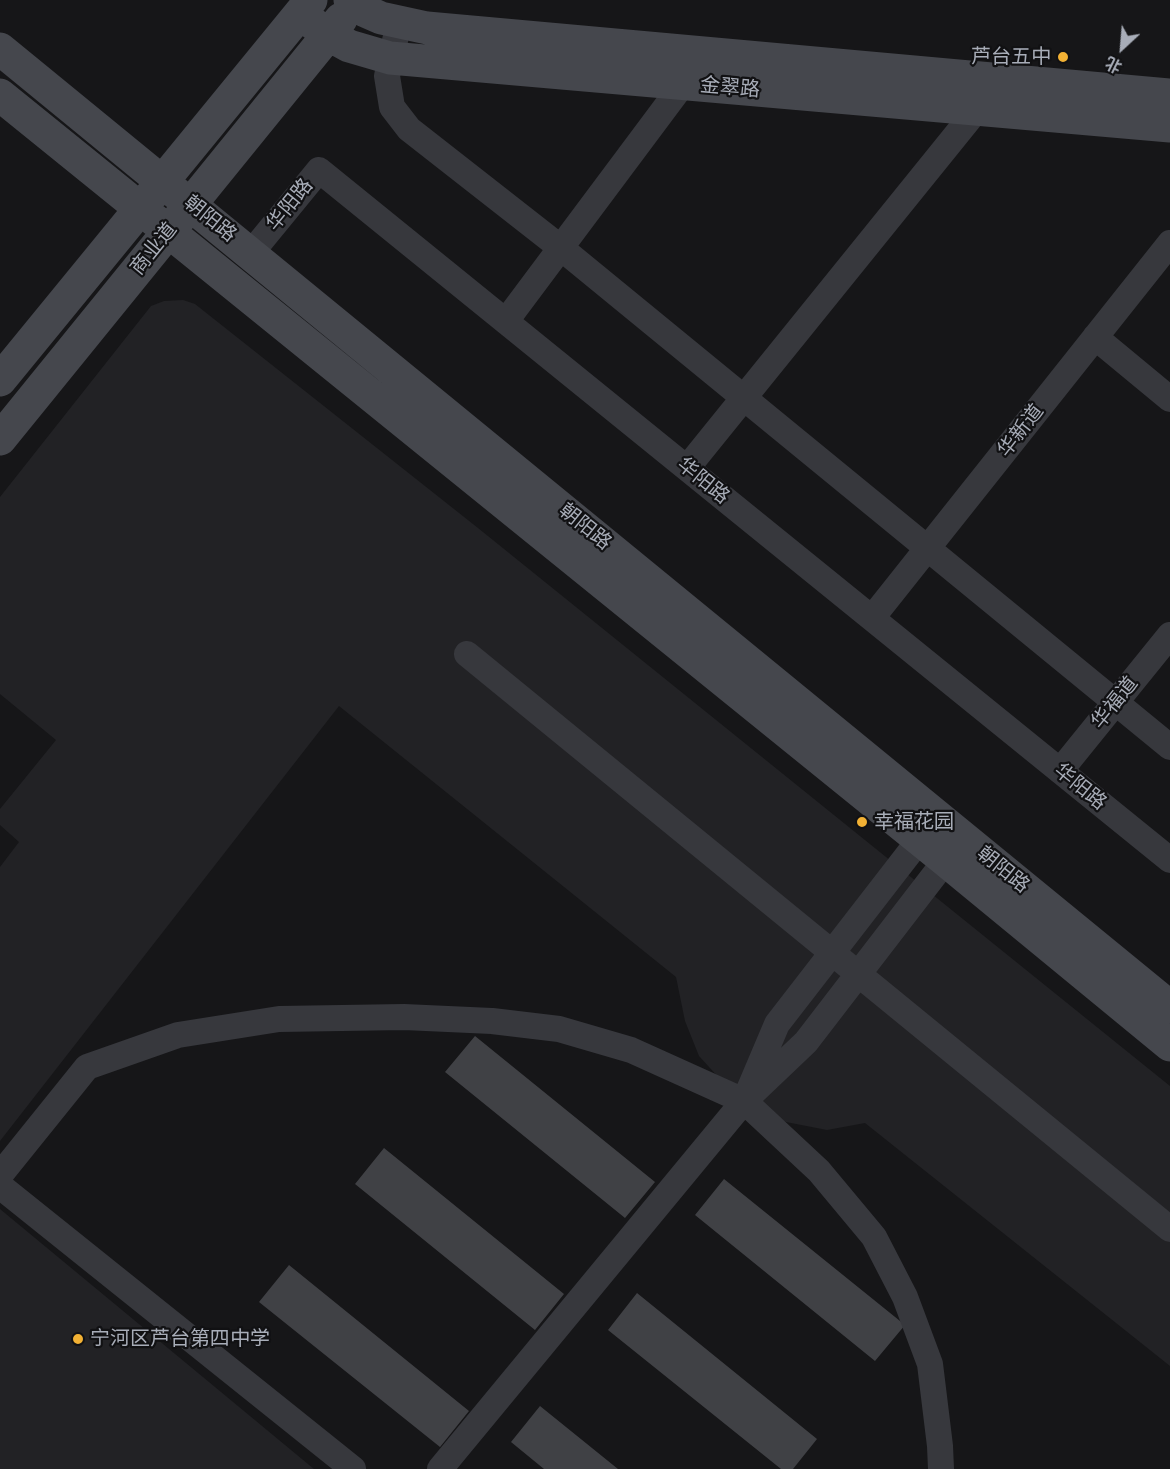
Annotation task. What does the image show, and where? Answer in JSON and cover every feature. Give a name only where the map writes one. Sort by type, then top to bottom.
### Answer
[{"type":"main road","name":"金翠路","points":[[351,1],[381,18],[399,23],[571,42],[1170,95]]},
{"type":"main road","name":"商业道","points":[[0,439],[329,35],[351,1]]},
{"type":"main road","name":"金翠路","points":[[306,7],[329,35],[350,46],[390,58],[1170,126]]},
{"type":"main road","name":"商业道","points":[[0,380],[306,7]]},
{"type":"main road","name":"朝阳路","points":[[0,49],[251,253],[954,849],[1170,1045]]},
{"type":"main road","name":"朝阳路","points":[[0,95],[168,231],[929,828]]},
{"type":"main road","name":"朝阳路","points":[[954,849],[1170,1007]]},
{"type":"street","points":[[399,23],[387,76],[392,107],[409,129],[561,248],[742,399],[1170,747]]},
{"type":"street","points":[[506,321],[683,84]]},
{"type":"street","points":[[687,468],[978,108]]},
{"type":"street","name":"华阳路","points":[[251,253],[319,170],[1170,860]]},
{"type":"street","name":"华新道","points":[[872,618],[1170,243]]},
{"type":"street","points":[[1095,338],[1170,399]]},
{"type":"street","name":"华福道","points":[[1060,771],[1170,635]]},
{"type":"street","points":[[467,654],[1170,1229]]},
{"type":"street","points":[[744,1101],[777,1024],[929,828]]},
{"type":"street","points":[[440,1469],[744,1101],[806,1042],[954,849]]},
{"type":"street","points":[[0,1175],[87,1067],[178,1035],[279,1019],[404,1017],[492,1021],[560,1029],[631,1050],[744,1101],[819,1171],[873,1238],[905,1297],[930,1364],[941,1469]]},
{"type":"street","points":[[0,1185],[353,1469]]},
{"type":"shaded area","points":[[183,300],[195,304],[478,528],[1170,1086],[1170,1366],[865,1123],[827,1130],[786,1122],[755,1106],[720,1079],[699,1056],[685,1021],[676,977],[339,706],[0,1141],[0,867],[19,842],[0,825],[0,809],[56,740],[0,694],[0,497],[151,306],[164,301]]},
{"type":"shaded area","name":"宁河区芦台第四中学","points":[[0,1209],[314,1469],[0,1469]]},
{"type":"building","points":[[475,1036],[655,1182],[625,1218],[445,1072]]},
{"type":"building","points":[[384,1148],[564,1294],[535,1330],[355,1184]]},
{"type":"building","points":[[724,1179],[905,1325],[875,1361],[695,1215]]},
{"type":"building","points":[[289,1265],[469,1411],[440,1447],[259,1302]]},
{"type":"building","points":[[637,1293],[817,1439],[793,1469],[781,1469],[608,1330]]},
{"type":"building","points":[[540,1406],[618,1469],[544,1469],[511,1442]]},
{"type":"place","name":"芦台五中","points":[[1063,57]]},
{"type":"place","name":"幸福花园","points":[[862,822]]},
{"type":"place","name":"宁河区芦台第四中学","points":[[78,1339]]}]
